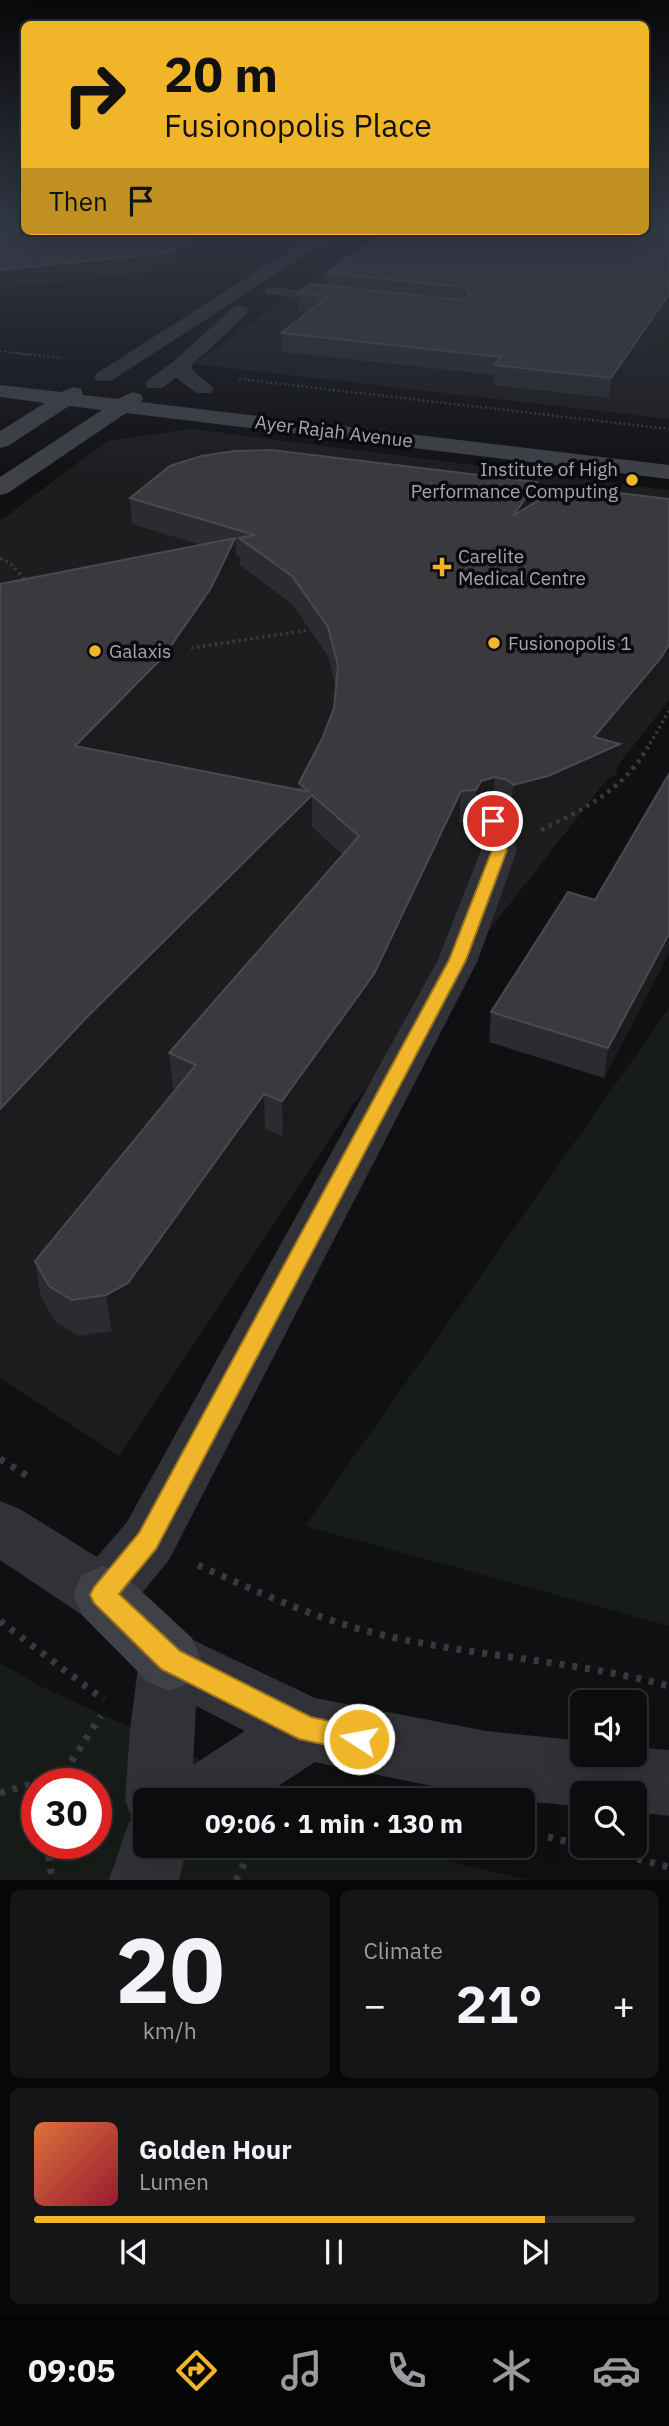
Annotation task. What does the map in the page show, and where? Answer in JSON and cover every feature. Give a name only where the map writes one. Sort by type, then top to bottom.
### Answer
[{"type":"street","points":[[0,442],[63,398],[104,377],[219,308]]},
{"type":"street","points":[[0,488],[55,448],[181,365],[244,308]]},
{"type":"street","points":[[181,365],[185,377],[204,389]]},
{"type":"street","name":"Ayer Rajah Avenue","points":[[69,367],[104,377],[155,384],[204,389],[231,385]]},
{"type":"street","name":"Ayer Rajah Avenue","points":[[0,391],[669,472]]},
{"type":"street","points":[[55,448],[127,431],[238,420]]},
{"type":"street","points":[[103,1595],[148,1541],[457,960],[496,835]]},
{"type":"street","points":[[0,1528],[103,1595],[170,1660],[309,1729],[486,1764],[669,1783]]},
{"type":"street","points":[[159,1788],[170,1660]]},
{"type":"street","points":[[217,1788],[309,1729]]},
{"type":"street","points":[[144,1880],[150,1858]]},
{"type":"path","points":[[0,351],[69,367]]},
{"type":"path","points":[[231,385],[576,417],[669,429]]},
{"type":"path","points":[[0,558],[12,564],[28,583]]},
{"type":"path","points":[[173,651],[316,628]]},
{"type":"path","points":[[496,835],[598,802],[638,764],[669,711]]},
{"type":"path","points":[[148,1541],[297,1610],[374,1632],[628,1675],[669,1686]]},
{"type":"path","points":[[0,1620],[109,1704]]},
{"type":"path","points":[[0,1793],[21,1787]]},
{"type":"path","points":[[535,1833],[570,1842]]},
{"type":"path","points":[[236,1880],[247,1858]]},
{"type":"path","points":[[633,1858],[669,1867]]},
{"type":"path","points":[[49,1859],[52,1880]]},
{"type":"shaded area","points":[[273,308],[669,308],[669,419],[194,364]]},
{"type":"shaded area","points":[[650,316],[669,318],[669,348],[630,344]]},
{"type":"shaded area","points":[[192,429],[669,490],[669,700],[352,1106],[119,1456],[0,1378],[0,521],[107,441]]},
{"type":"shaded area","points":[[669,1008],[669,1626],[305,1526]]},
{"type":"shaded area","points":[[0,1663],[40,1686],[262,1788],[133,1788],[133,1858],[443,1858],[529,1880],[0,1880]]},
{"type":"building","points":[[314,308],[660,308],[611,378],[494,365],[502,357],[281,333]]},
{"type":"building","points":[[271,450],[537,482],[513,516],[561,486],[669,499],[669,645],[594,737],[620,744],[548,776],[513,785],[508,780],[495,777],[481,781],[476,790],[461,791],[374,974],[282,1101],[264,1094],[128,1283],[106,1295],[72,1300],[49,1286],[35,1261],[196,1065],[169,1053],[359,836],[312,795],[90,1014],[0,1109],[0,584],[235,538],[211,588],[163,657],[75,746],[310,792],[299,783],[322,739],[334,708],[338,666],[328,627],[292,576],[239,538],[255,535],[130,498],[170,466],[201,456]]},
{"type":"building","points":[[669,774],[669,934],[608,1048],[491,1012],[568,892],[595,900]]},
{"type":"place","name":"Institute of High Performance Computing","points":[[632,480]]},
{"type":"place","name":"Carelite Medical Centre","points":[[442,567]]},
{"type":"place","name":"Fusionopolis 1","points":[[494,643]]},
{"type":"place","name":"Galaxis","points":[[95,651]]},
{"type":"route","points":[[359,1739],[309,1729],[170,1660],[103,1595],[148,1541],[384,1102],[457,960],[499,850],[493,821]]}]
